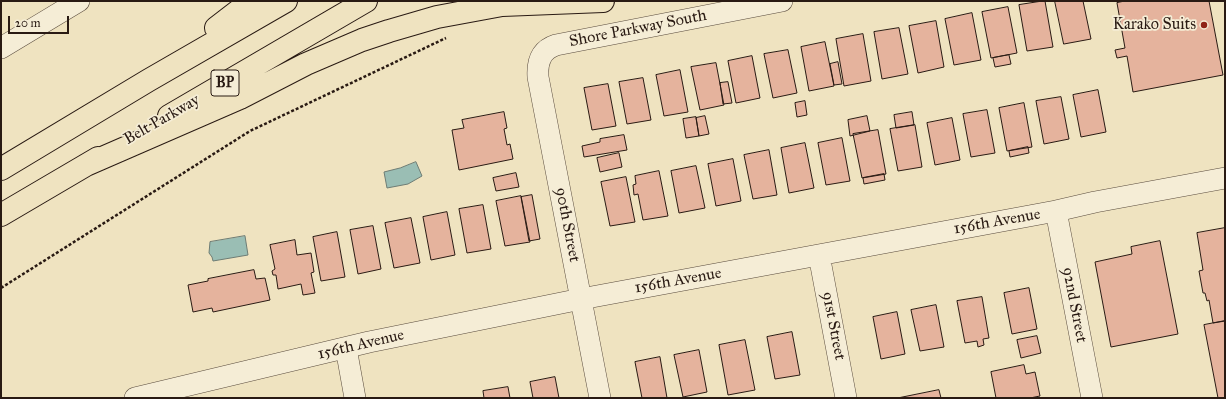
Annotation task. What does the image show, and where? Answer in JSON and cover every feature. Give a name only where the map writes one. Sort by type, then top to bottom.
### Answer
[{"type":"highway","points":[[149,80],[251,1]]},
{"type":"highway","name":"BP","points":[[1,168],[286,1]]},
{"type":"highway","name":"Belt Parkway","points":[[1,215],[366,1]]},
{"type":"highway","points":[[86,165],[240,98],[306,64],[362,40],[395,29],[437,17],[502,5],[602,1]]},
{"type":"street","points":[[1,48],[79,1]]},
{"type":"street","name":"Shore Parkway South","points":[[543,53],[551,46],[782,1]]},
{"type":"street","name":"90th Street","points":[[543,53],[538,64],[538,77],[600,398]]},
{"type":"street","name":"156th Avenue","points":[[135,398],[346,348],[581,299],[1056,211],[1225,178]]},
{"type":"street","name":"92nd Street","points":[[1056,211],[1092,398]]},
{"type":"street","name":"91st Street","points":[[819,255],[846,398]]},
{"type":"street","points":[[346,348],[355,398]]},
{"type":"path","points":[[1,288],[250,131],[451,36]]},
{"type":"water","points":[[416,162],[422,176],[408,184],[387,188],[384,172]]},
{"type":"water","points":[[245,236],[248,255],[213,261],[209,253],[210,242]]},
{"type":"building","points":[[1045,1],[1053,47],[1027,51],[1019,5]]},
{"type":"building","points":[[1055,1],[1083,1],[1091,39],[1064,44]]},
{"type":"building","points":[[1125,1],[1209,1],[1223,75],[1133,92],[1127,56],[1117,58],[1115,50],[1125,48],[1117,3]]},
{"type":"building","points":[[1008,7],[1017,53],[991,58],[982,12]]},
{"type":"building","points":[[972,13],[981,60],[954,65],[945,19]]},
{"type":"building","points":[[936,21],[944,67],[918,73],[909,26]]},
{"type":"building","points":[[899,28],[908,74],[882,79],[874,32]]},
{"type":"building","points":[[863,34],[871,81],[844,86],[836,39]]},
{"type":"building","points":[[825,42],[834,86],[809,91],[801,47]]},
{"type":"building","points":[[788,50],[797,93],[773,98],[764,54]]},
{"type":"building","points":[[1009,55],[1011,64],[995,67],[993,58]]},
{"type":"building","points":[[752,56],[760,98],[736,103],[728,61]]},
{"type":"building","points":[[838,62],[842,84],[834,85],[830,64]]},
{"type":"building","points":[[716,63],[724,105],[700,110],[691,67]]},
{"type":"building","points":[[680,70],[688,112],[664,116],[656,75]]},
{"type":"building","points":[[643,78],[651,120],[627,124],[619,82]]},
{"type":"building","points":[[728,82],[732,103],[723,104],[720,83]]},
{"type":"building","points":[[608,84],[616,126],[592,130],[584,88]]},
{"type":"building","points":[[1098,90],[1106,132],[1081,137],[1073,95]]},
{"type":"building","points":[[1061,97],[1069,139],[1044,144],[1036,101]]},
{"type":"building","points":[[805,101],[807,115],[797,117],[795,103]]},
{"type":"building","points":[[1024,103],[1032,147],[1007,151],[999,108]]},
{"type":"building","points":[[987,110],[995,153],[971,157],[963,114]]},
{"type":"building","points":[[504,112],[507,128],[504,129],[507,145],[510,144],[513,159],[459,170],[452,130],[464,128],[462,120]]},
{"type":"building","points":[[912,112],[914,125],[896,128],[894,115]]},
{"type":"building","points":[[705,116],[709,134],[699,136],[696,118]]},
{"type":"building","points":[[867,116],[870,131],[850,136],[848,120]]},
{"type":"building","points":[[696,117],[699,136],[686,138],[683,119]]},
{"type":"building","points":[[952,118],[960,160],[935,165],[927,123]]},
{"type":"building","points":[[915,125],[922,167],[898,171],[890,129]]},
{"type":"building","points":[[878,130],[886,174],[862,178],[853,134]]},
{"type":"building","points":[[624,135],[627,150],[584,157],[582,146],[600,142],[600,139]]},
{"type":"building","points":[[842,138],[850,181],[826,185],[818,143]]},
{"type":"building","points":[[805,143],[814,188],[789,193],[781,148]]},
{"type":"building","points":[[1028,147],[1029,153],[1010,157],[1009,151]]},
{"type":"building","points":[[769,150],[777,195],[753,199],[744,155]]},
{"type":"building","points":[[619,153],[622,167],[600,172],[597,158]]},
{"type":"building","points":[[733,159],[741,201],[716,206],[708,164]]},
{"type":"building","points":[[696,166],[705,208],[679,213],[671,171]]},
{"type":"building","points":[[659,171],[668,216],[643,220],[638,194],[634,195],[633,185],[636,184],[635,176]]},
{"type":"building","points":[[516,173],[519,187],[496,191],[493,178]]},
{"type":"building","points":[[884,174],[885,180],[864,184],[863,178]]},
{"type":"building","points":[[626,177],[635,222],[610,226],[601,182]]},
{"type":"building","points":[[532,195],[540,239],[529,241],[521,197]]},
{"type":"building","points":[[521,196],[530,242],[505,246],[496,201]]},
{"type":"building","points":[[483,205],[491,249],[467,253],[459,209]]},
{"type":"building","points":[[447,212],[455,255],[431,260],[423,217]]},
{"type":"building","points":[[411,218],[420,263],[394,268],[385,223]]},
{"type":"building","points":[[373,226],[381,269],[358,274],[350,230]]},
{"type":"building","points":[[1225,228],[1225,321],[1213,323],[1209,300],[1207,301],[1205,293],[1203,293],[1199,271],[1203,270],[1197,233]]},
{"type":"building","points":[[337,232],[345,277],[321,281],[313,237]]},
{"type":"building","points":[[295,240],[297,255],[311,253],[314,272],[311,273],[315,293],[303,295],[301,284],[278,289],[276,275],[273,275],[272,271],[275,269],[270,245]]},
{"type":"building","points":[[1160,241],[1178,334],[1111,347],[1095,262],[1132,254],[1131,247]]},
{"type":"building","points":[[254,270],[256,279],[265,278],[270,300],[213,312],[212,308],[193,312],[188,285],[208,281],[208,279]]},
{"type":"building","points":[[1029,288],[1037,329],[1012,334],[1004,293]]},
{"type":"building","points":[[982,297],[989,338],[983,339],[984,345],[978,347],[977,341],[965,343],[957,301]]},
{"type":"building","points":[[936,305],[944,347],[920,351],[911,310]]},
{"type":"building","points":[[897,312],[905,354],[881,359],[873,317]]},
{"type":"building","points":[[1225,321],[1225,398],[1218,398],[1204,325]]},
{"type":"building","points":[[792,332],[800,375],[775,379],[767,337]]},
{"type":"building","points":[[1037,336],[1041,353],[1021,358],[1017,340]]},
{"type":"building","points":[[745,340],[755,390],[728,395],[719,345]]},
{"type":"building","points":[[699,350],[707,392],[683,397],[674,355]]},
{"type":"building","points":[[660,357],[667,398],[642,398],[635,362]]},
{"type":"building","points":[[1024,365],[1026,374],[1035,372],[1040,396],[1030,398],[996,398],[991,372]]},
{"type":"building","points":[[555,377],[559,398],[533,398],[530,382]]},
{"type":"building","points":[[508,387],[510,398],[484,398],[483,391]]},
{"type":"building","points":[[939,390],[941,398],[898,398]]},
{"type":"place","name":"Karako Suits","points":[[1204,25]]}]
